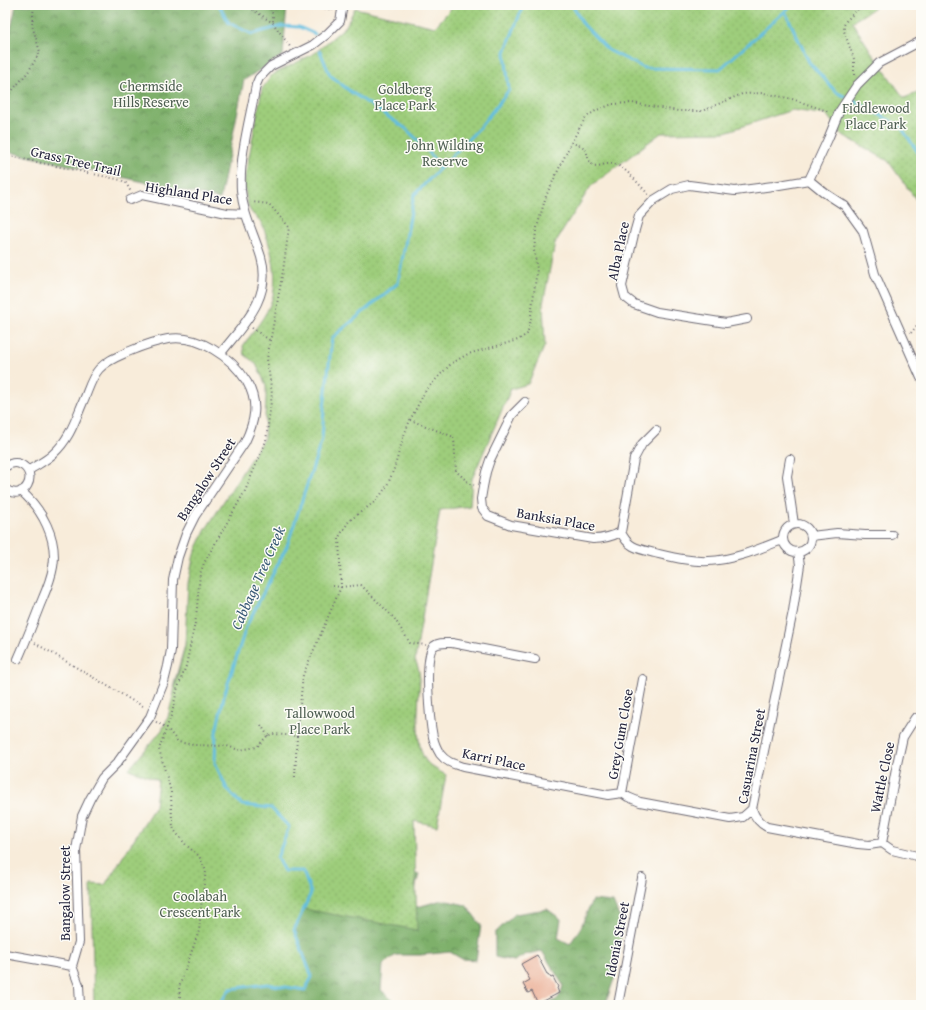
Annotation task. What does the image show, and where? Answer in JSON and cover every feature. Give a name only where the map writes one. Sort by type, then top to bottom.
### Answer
[{"type":"street","points":[[221,354],[255,309],[260,297],[263,282],[261,258],[245,214],[241,170],[256,85],[259,78],[271,66],[314,45],[327,34],[340,21],[342,8]]},
{"type":"street","points":[[921,41],[879,63],[855,83],[836,111],[828,139],[809,180],[845,206],[863,231],[875,274],[921,378]]},
{"type":"street","name":"Alba Place","points":[[747,320],[726,323],[657,312],[634,304],[625,297],[622,286],[639,216],[654,200],[672,189],[688,185],[735,191],[809,180]]},
{"type":"street","name":"Highland Place","points":[[132,199],[142,195],[227,213],[245,214]]},
{"type":"street","name":"Bangalow Street","points":[[28,471],[53,455],[64,443],[72,428],[92,380],[99,369],[110,360],[138,348],[175,338],[197,342],[209,346],[221,354],[243,376],[249,385],[255,405],[254,422],[245,442],[195,516],[186,534],[178,557],[173,580],[170,650],[164,682],[150,717],[116,763],[102,778],[82,816],[76,850],[79,942],[72,966]]},
{"type":"street","name":"Banksia Place","points":[[525,402],[512,415],[490,460],[483,487],[481,500],[482,508],[488,516],[499,521],[593,539],[611,537],[621,532]]},
{"type":"street","points":[[656,430],[642,444],[634,459],[621,532],[624,540],[630,546],[696,561],[709,561],[751,552],[782,540]]},
{"type":"street","points":[[790,459],[787,476],[794,524]]},
{"type":"street","points":[[5,467],[12,463],[21,465],[28,471],[30,480],[25,489],[21,491],[12,492],[5,489]]},
{"type":"street","points":[[18,659],[48,585],[54,566],[50,532],[34,504],[21,491]]},
{"type":"street","points":[[794,524],[805,527],[811,536],[809,545],[804,550],[798,552],[788,549],[782,540],[785,530],[794,524]]},
{"type":"street","points":[[811,536],[837,533],[892,535]]},
{"type":"street","name":"Casuarina Street","points":[[798,552],[800,565],[793,611],[752,810],[758,821],[767,827],[858,844],[870,845],[882,843]]},
{"type":"street","points":[[433,646],[440,643],[452,643],[535,660]]},
{"type":"street","name":"Karri Place","points":[[433,646],[430,650],[428,697],[433,738],[440,753],[447,762],[463,767],[575,790],[608,795],[622,793]]},
{"type":"street","name":"Grey Gum Close","points":[[622,793],[643,679]]},
{"type":"street","name":"Wattle Close","points":[[882,843],[897,764],[904,737],[915,718]]},
{"type":"street","points":[[622,793],[628,798],[640,802],[730,819],[743,817],[752,810]]},
{"type":"street","points":[[882,843],[892,850],[921,857]]},
{"type":"street","name":"Idonia Street","points":[[618,1005],[642,878]]},
{"type":"street","points":[[5,954],[72,966],[79,985],[80,1005]]},
{"type":"path","points":[[5,99],[28,72],[40,52],[32,24],[34,5]]},
{"type":"path","points":[[246,5],[272,23],[295,53]]},
{"type":"path","points":[[269,5],[273,15],[272,23]]},
{"type":"path","points":[[309,5],[342,8]]},
{"type":"path","points":[[855,83],[854,59],[844,31],[844,26],[846,21],[862,5]]},
{"type":"path","points":[[295,777],[303,674],[341,587],[339,537],[349,521],[377,500],[387,486],[410,420],[426,390],[452,363],[468,354],[518,340],[527,334],[530,324],[537,269],[534,250],[536,231],[546,196],[571,143],[586,117],[597,110],[613,104],[632,103],[678,111],[702,111],[742,94],[764,93],[792,99],[827,111],[836,111]]},
{"type":"path","points":[[571,143],[583,146],[591,164],[596,166],[614,164],[624,170],[654,200]]},
{"type":"path","name":"Grass Tree Trail","points":[[5,155],[120,180],[126,183],[132,199]]},
{"type":"path","points":[[180,1005],[179,987],[199,931],[206,871],[199,856],[186,845],[174,830],[172,821],[171,792],[159,749],[186,666],[196,618],[200,574],[204,563],[245,491],[266,441],[272,394],[267,359],[289,227],[269,204],[243,200]]},
{"type":"path","points":[[904,342],[921,320]]},
{"type":"path","points":[[252,328],[271,341]]},
{"type":"path","points":[[410,420],[454,437],[456,471],[470,484],[483,487]]},
{"type":"path","points":[[333,586],[341,587],[361,585],[394,618],[410,643],[433,646]]},
{"type":"path","points":[[27,638],[133,702],[146,707]]},
{"type":"path","points":[[150,717],[167,728],[178,742],[194,745],[227,746],[239,750],[257,747],[268,736],[273,734],[297,736]]},
{"type":"path","points":[[261,725],[268,736]]},
{"type":"green space","name":"Chermside Hills Reserve","points":[[16,5],[287,5],[283,55],[244,80],[220,199],[5,151],[5,57]]},
{"type":"green space","points":[[454,5],[879,5],[852,22],[904,98],[921,92],[921,214],[917,201],[888,161],[841,134],[827,115],[792,110],[725,132],[661,133],[591,186],[555,243],[543,304],[545,345],[528,384],[511,389],[472,479],[470,506],[440,510],[415,660],[420,676],[418,718],[422,755],[433,767],[446,775],[437,826],[414,821],[417,930],[304,909],[294,930],[312,977],[305,990],[267,984],[230,989],[219,1005],[94,1005],[91,884],[105,885],[155,806],[158,780],[129,769],[162,730],[168,717],[185,645],[188,583],[194,554],[206,529],[264,438],[266,385],[256,364],[244,354],[243,346],[270,305],[275,280],[273,261],[268,242],[261,222],[251,212],[244,183],[262,89],[272,75],[315,53],[346,26],[355,8],[435,27]]},
{"type":"green space","name":"Coolabah Crescent Park","points":[[189,631],[389,862],[419,874],[414,894],[414,908],[442,900],[466,905],[481,925],[476,960],[462,959],[450,952],[420,955],[396,955],[383,964],[381,990],[398,1005],[201,1005],[178,709],[174,684]]},
{"type":"green space","points":[[592,900],[613,902],[623,926],[615,976],[605,1005],[543,1005],[554,1001],[559,997],[563,985],[542,951],[527,954],[514,961],[495,957],[495,933],[515,914],[547,909],[561,919],[558,938],[570,944],[581,927]]},
{"type":"building","points":[[537,955],[547,974],[551,978],[553,977],[559,993],[538,1004],[532,991],[528,993],[523,984],[530,980],[521,964]]},
{"type":"waterway","points":[[219,5],[229,23],[252,34],[282,26],[299,27],[315,34]]},
{"type":"waterway","name":"Cabbage Tree Creek","points":[[219,1005],[230,989],[267,984],[305,990],[312,977],[294,930],[311,893],[303,871],[284,871],[277,858],[289,827],[271,808],[242,805],[227,789],[215,763],[216,732],[224,696],[246,627],[287,546],[322,439],[332,338],[398,283],[414,195],[480,127],[509,90],[505,52],[523,6],[525,5]]},
{"type":"waterway","name":"Cabbage Tree Creek","points":[[572,5],[583,24],[608,50],[644,68],[720,69],[792,5]]},
{"type":"waterway","points":[[785,11],[809,62],[836,92],[901,127],[921,157]]},
{"type":"waterway","points":[[320,51],[330,75],[351,92],[405,128],[426,148],[440,168]]},
{"type":"park label","name":"Goldberg Place Park","points":[[405,98]]},
{"type":"park label","name":"Fiddlewood Place Park","points":[[876,116]]},
{"type":"park label","name":"John Wilding Reserve","points":[[445,154]]},
{"type":"park label","name":"Tallowwood Place Park","points":[[320,722]]}]
